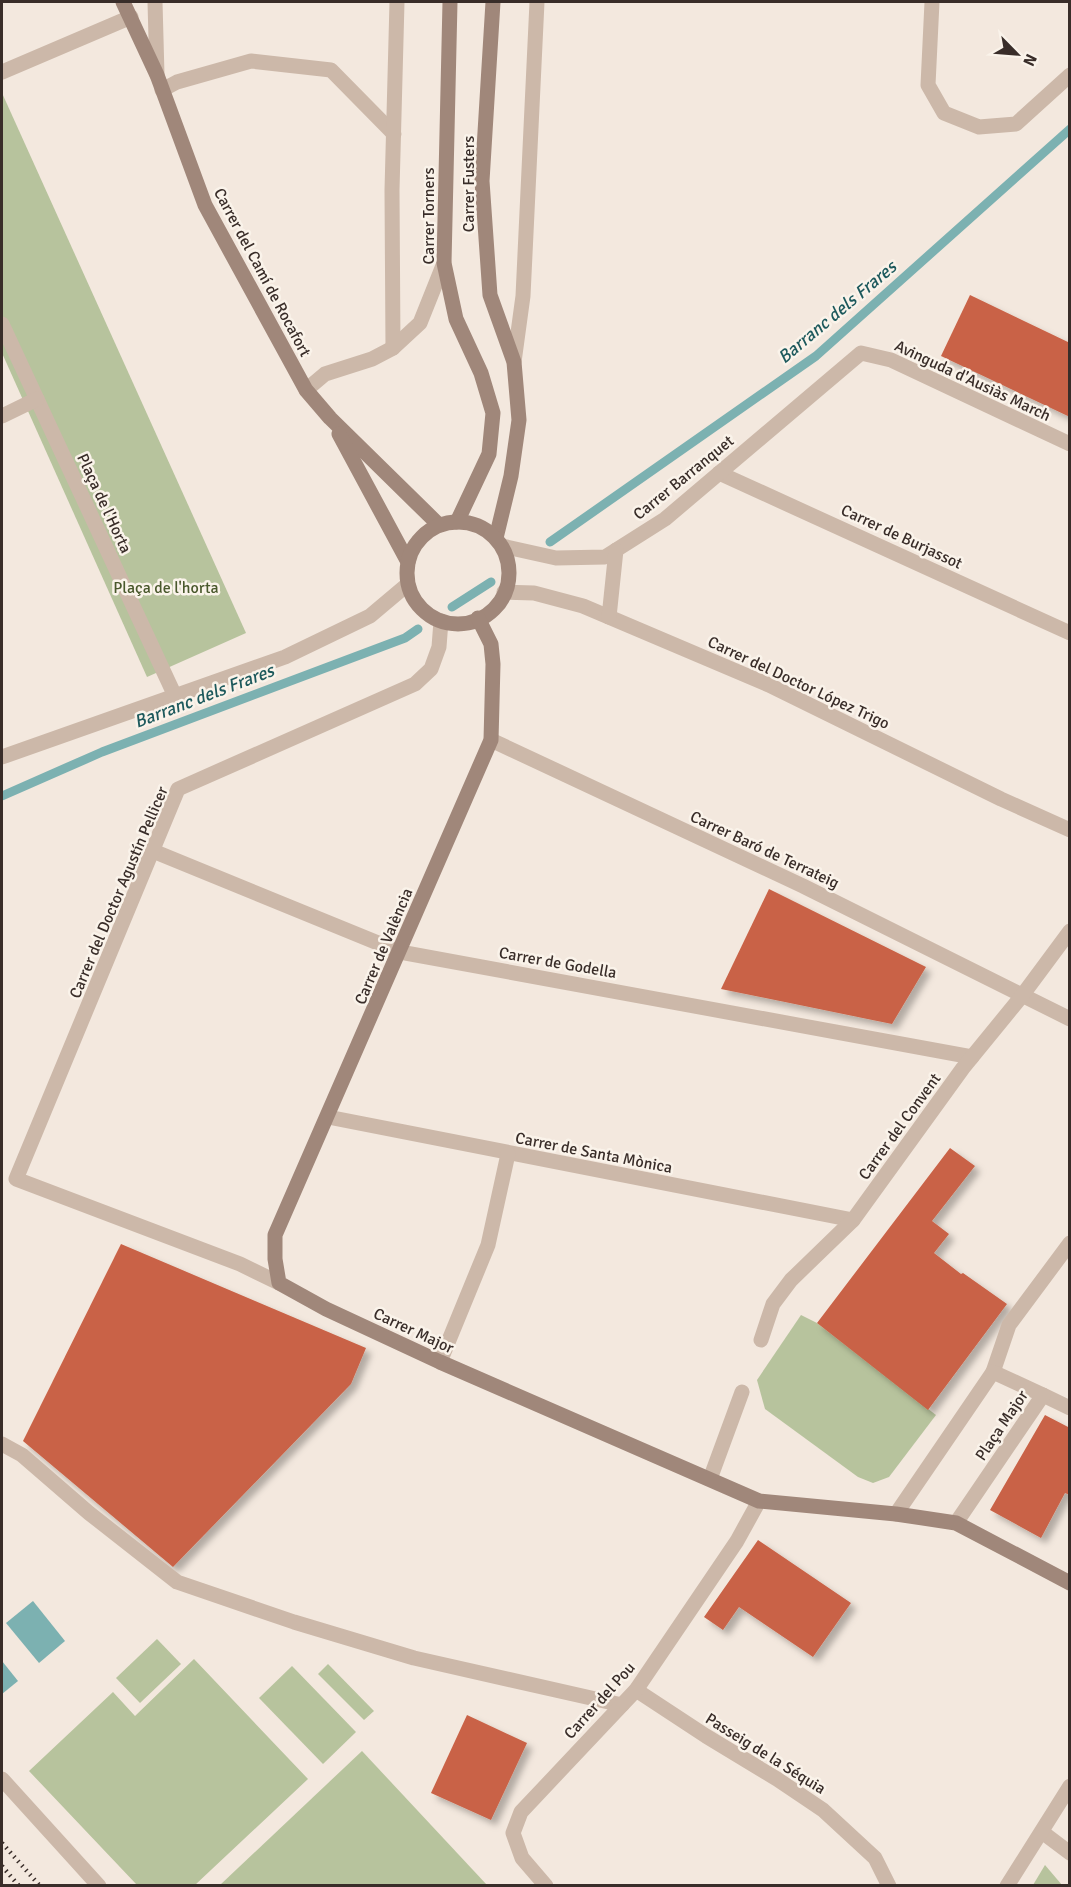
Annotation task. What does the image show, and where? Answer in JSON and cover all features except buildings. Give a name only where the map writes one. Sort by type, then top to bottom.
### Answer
[{"type":"street","name":"Carrer del Camí de Rocafort","points":[[123,2],[159,82],[205,205],[306,390],[330,418]]},
{"type":"street","points":[[155,2],[159,82],[177,82],[250,61],[332,70],[394,134]]},
{"type":"street","points":[[393,348],[397,2]]},
{"type":"street","name":"Carrer Torners","points":[[450,2],[444,263],[456,319],[481,373],[493,413],[489,454],[457,522]]},
{"type":"street","name":"Carrer Fusters","points":[[493,2],[483,192],[490,295],[514,362]]},
{"type":"street","name":"Carrer Fusters","points":[[499,542],[519,420],[514,362],[523,296],[537,2]]},
{"type":"street","points":[[932,2],[928,85],[944,113],[979,127],[1016,124],[1070,75]]},
{"type":"street","points":[[2,72],[131,17]]},
{"type":"street","points":[[306,390],[325,375],[372,359],[393,348],[420,323],[444,263]]},
{"type":"street","name":"Plaça de l'Horta","points":[[2,324],[175,696]]},
{"type":"street","name":"Avinguda d'Ausiàs March","points":[[861,353],[891,360],[1070,444]]},
{"type":"street","name":"Carrer Barranquet","points":[[499,542],[556,558],[605,557],[664,519],[861,353]]},
{"type":"street","points":[[2,416],[37,399]]},
{"type":"street","points":[[330,418],[439,525]]},
{"type":"street","points":[[330,418],[408,562]]},
{"type":"street","name":"Carrer de Burjassot","points":[[719,473],[1070,633]]},
{"type":"street","points":[[457,522],[475,524],[499,542],[508,563],[507,586],[500,601],[487,614],[464,623],[449,623],[425,612],[413,599],[406,571],[410,554],[425,533],[439,525],[457,522]]},
{"type":"street","points":[[609,617],[616,550]]},
{"type":"street","points":[[2,757],[285,657],[370,616],[408,584]]},
{"type":"street","name":"Carrer del Doctor López Trigo","points":[[504,592],[534,593],[583,606],[769,685],[991,794],[1070,830]]},
{"type":"street","name":"Carrer de València","points":[[279,1283],[275,1259],[275,1235],[490,740],[493,664],[491,644],[478,618]]},
{"type":"street","name":"Carrer del Doctor Agustín Pellicer","points":[[16,1179],[178,789],[416,684],[432,669],[439,647],[441,621]]},
{"type":"street","name":"Carrer Baró de Terrateig","points":[[490,740],[803,886],[1070,1020]]},
{"type":"street","name":"Carrer de Godella","points":[[153,851],[400,951],[972,1057]]},
{"type":"street","name":"Carrer del Convent","points":[[761,1340],[773,1304],[791,1280],[853,1220],[972,1057],[1021,997],[1070,931]]},
{"type":"street","name":"Carrer de Santa Mònica","points":[[328,1117],[853,1220]]},
{"type":"street","points":[[440,1362],[488,1245],[508,1154]]},
{"type":"street","name":"Carrer Major","points":[[16,1179],[240,1264],[326,1309],[440,1362],[710,1479]]},
{"type":"street","points":[[896,1514],[993,1372],[1009,1325],[1070,1242]]},
{"type":"street","name":"Plaça Major","points":[[956,1523],[1042,1395],[993,1372]]},
{"type":"street","points":[[742,1392],[710,1479],[759,1501],[896,1514],[956,1523],[1070,1583]]},
{"type":"street","points":[[1042,1395],[1070,1408]]},
{"type":"street","points":[[2,1444],[22,1455],[88,1513],[177,1582],[294,1622],[414,1658],[622,1705]]},
{"type":"street","name":"Carrer del Pou","points":[[546,1886],[522,1858],[513,1833],[521,1812],[636,1690],[737,1541],[759,1501]]},
{"type":"street","name":"Passeig de la Séquia","points":[[636,1690],[823,1810],[875,1858],[889,1886]]},
{"type":"street","points":[[2,1779],[99,1886]]},
{"type":"street","points":[[1007,1886],[1070,1786]]},
{"type":"street","points":[[1042,1832],[1070,1853]]},
{"type":"green space","name":"Plaça de l'horta","points":[[2,93],[246,633],[147,677],[2,353]]},
{"type":"green space","points":[[801,1315],[817,1323],[936,1415],[889,1477],[873,1483],[858,1477],[765,1409],[757,1380]]},
{"type":"green space","points":[[157,1639],[181,1664],[140,1703],[116,1678]]},
{"type":"green space","points":[[194,1659],[308,1779],[195,1885],[137,1885],[29,1771],[113,1692],[135,1716]]},
{"type":"green space","points":[[328,1664],[374,1711],[364,1720],[318,1674]]},
{"type":"green space","points":[[292,1666],[356,1732],[323,1764],[259,1698]]},
{"type":"green space","points":[[362,1751],[487,1885],[220,1885]]},
{"type":"green space","points":[[1045,1865],[1062,1885],[1033,1885]]},
{"type":"water","points":[[33,1601],[65,1641],[39,1663],[6,1623]]},
{"type":"water","points":[[2,1661],[18,1681],[2,1694]]},
{"type":"waterway","name":"Barranc dels Frares","points":[[550,542],[816,356],[1070,129]]},
{"type":"waterway","name":"Barranc dels Frares","points":[[452,607],[491,582]]},
{"type":"waterway","name":"Barranc dels Frares","points":[[2,796],[102,752],[405,638],[418,629]]},
{"type":"railway","points":[[2,1843],[40,1886]]},
{"type":"railway","points":[[2,1866],[19,1886]]}]
